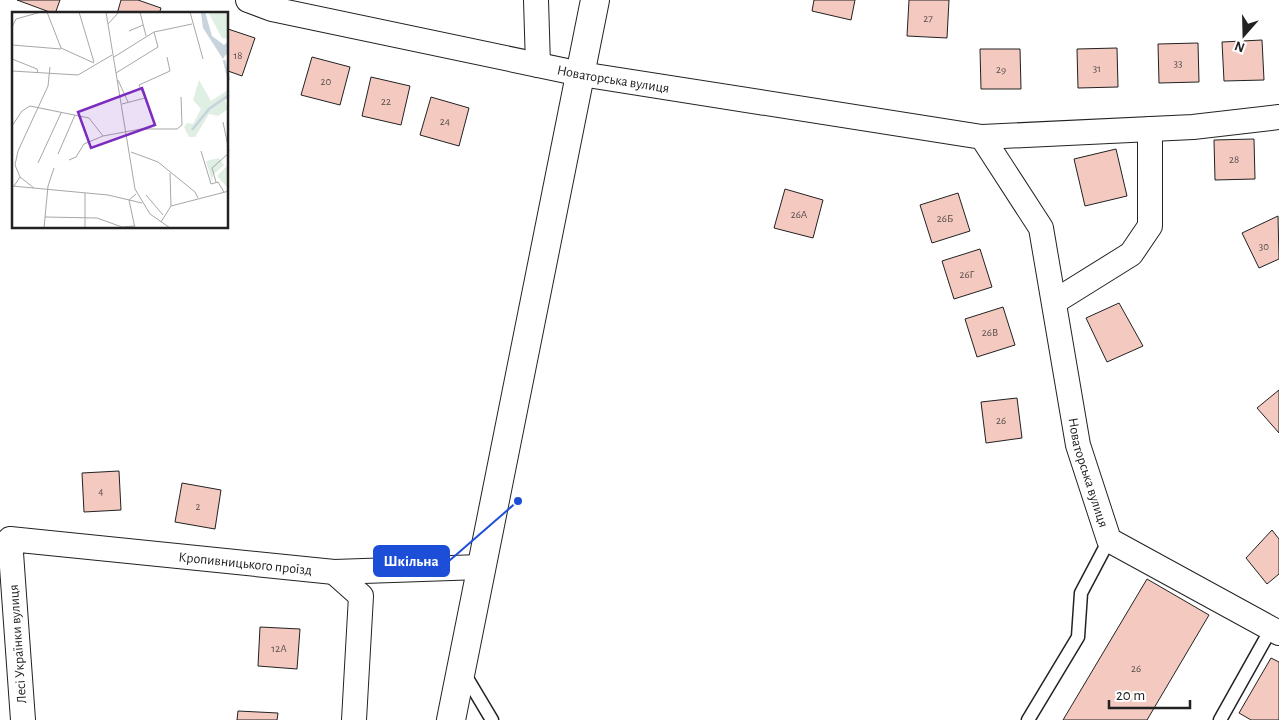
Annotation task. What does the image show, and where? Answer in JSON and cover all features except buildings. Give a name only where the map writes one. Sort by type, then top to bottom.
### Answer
[{"type":"highway","points":[[451,720],[595,0]]},
{"type":"street","name":"Новаторська вулиця","points":[[248,0],[272,9],[538,66],[982,137],[1193,127],[1279,117]]},
{"type":"street","points":[[536,0],[538,66]]},
{"type":"street","points":[[1054,302],[1132,254],[1150,226],[1150,129]]},
{"type":"street","name":"Новаторська вулиця","points":[[982,137],[1041,228],[1078,446],[1109,540],[1275,631]]},
{"type":"street","name":"Кропивницького проїзд","points":[[10,539],[334,572],[481,567]]},
{"type":"street","name":"Лесі Українки вулиця","points":[[10,539],[23,720]]},
{"type":"street","points":[[334,572],[361,596],[354,720]]},
{"type":"lane","points":[[1028,720],[1078,637],[1081,593],[1109,540]]},
{"type":"lane","points":[[1220,720],[1275,631]]},
{"type":"lane","points":[[461,668],[492,720]]},
{"type":"place","name":"Шкільна","points":[[518,501]]}]
